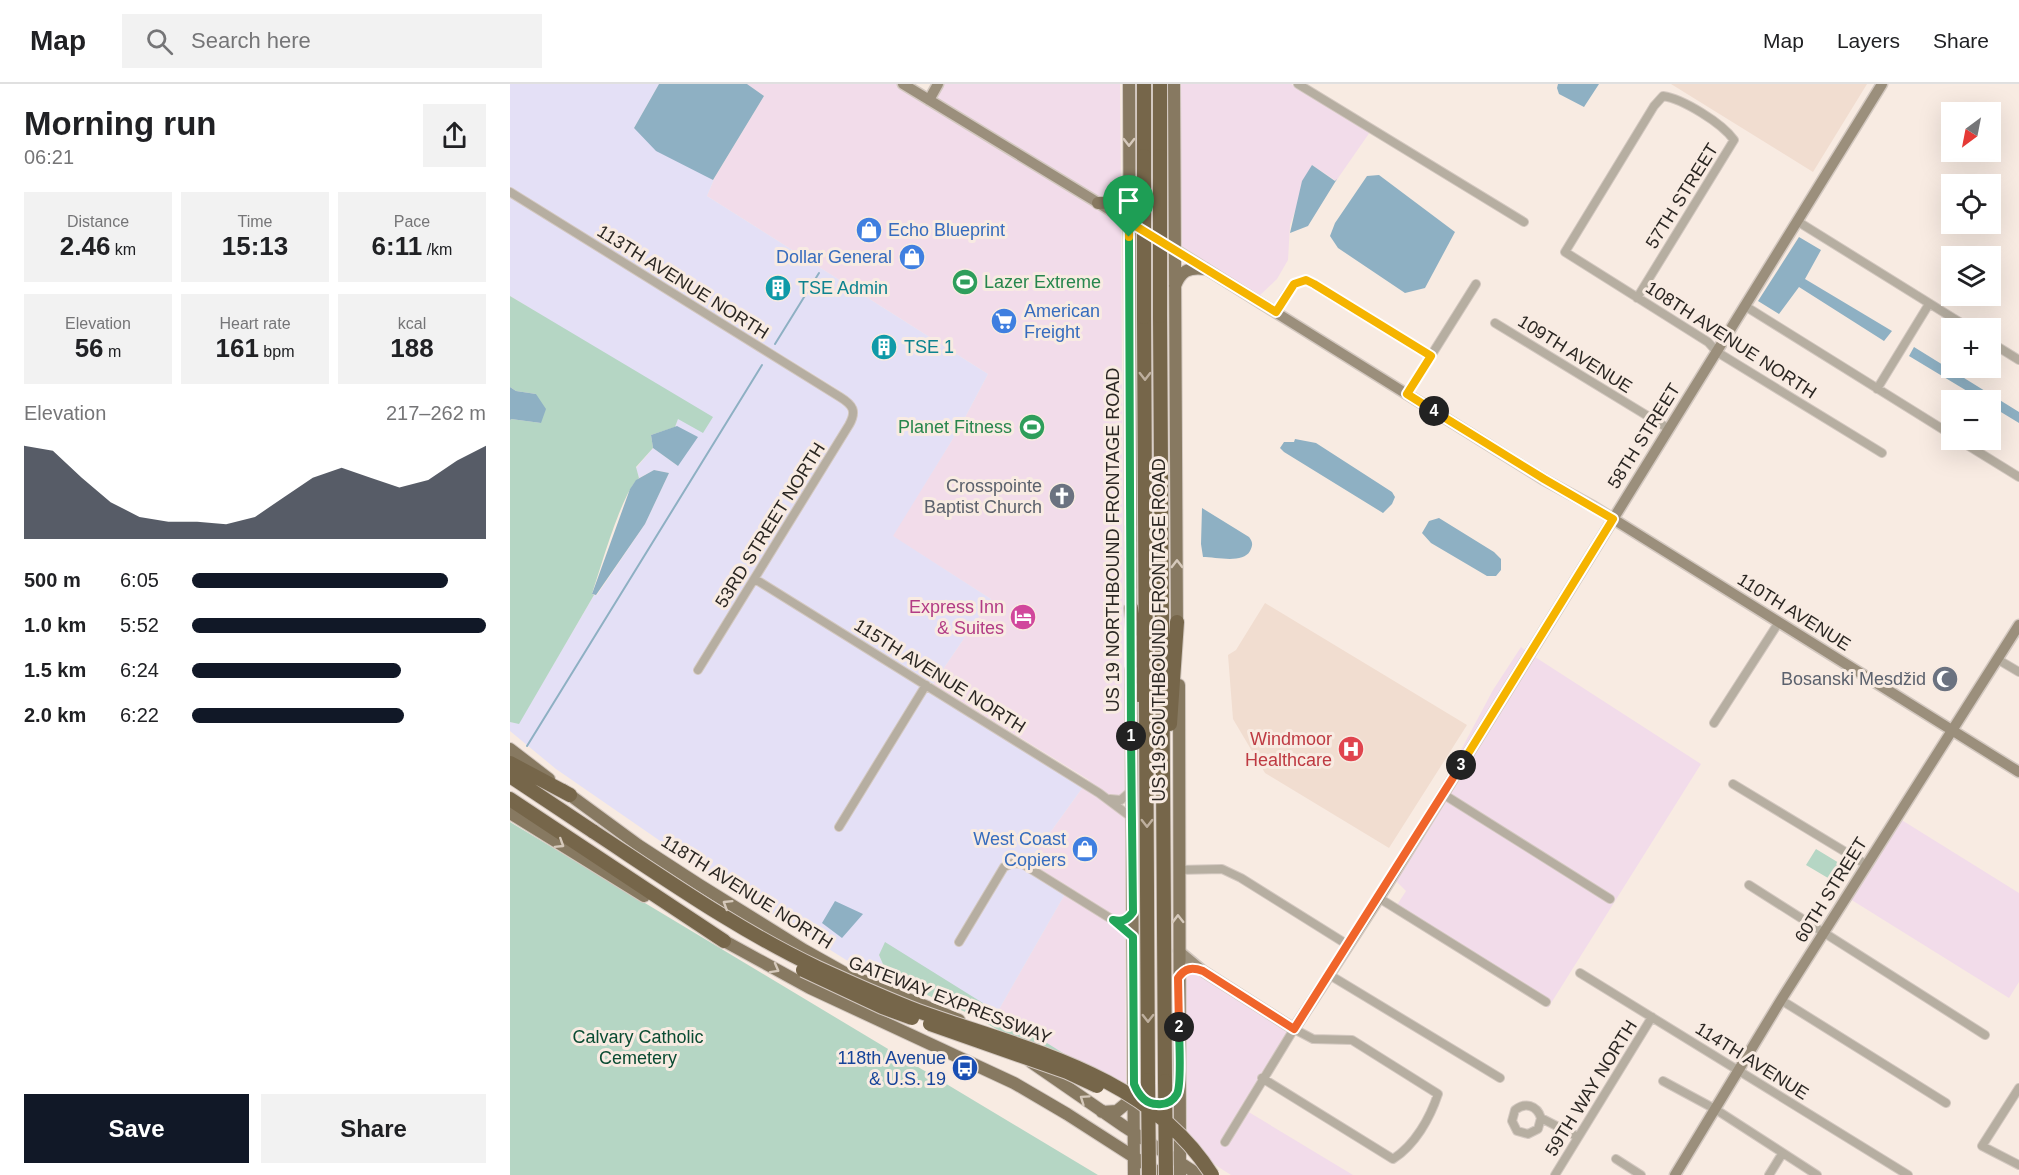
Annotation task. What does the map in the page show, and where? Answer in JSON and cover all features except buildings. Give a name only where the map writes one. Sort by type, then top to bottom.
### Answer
[{"type":"highway","points":[[1144,84],[1148,1080],[1154,1164]]},
{"type":"highway","points":[[1154,1164],[1165,1081],[1160,316],[1167,157],[1160,84]]},
{"type":"highway","points":[[1131,608],[1147,770]]},
{"type":"highway","points":[[1163,809],[1177,622]]},
{"type":"highway","points":[[510,763],[570,795]]},
{"type":"highway","name":"GATEWAY EXPRESSWAY","points":[[510,776],[591,835],[741,937],[819,978],[882,1007],[1066,1072],[1100,1087],[1138,1110],[1170,1136],[1200,1175]]},
{"type":"highway","name":"GATEWAY EXPRESSWAY","points":[[510,786],[695,900],[817,967],[917,1010],[1031,1049],[1084,1070],[1122,1090],[1161,1115],[1212,1175]]},
{"type":"highway","points":[[510,799],[724,940]]},
{"type":"main road","name":"US 19 NORTHBOUND FRONTAGE ROAD","points":[[1129,84],[1134,1084],[1132,1132],[1154,1164],[1134,1175]]},
{"type":"main road","name":"US 19 SOUTHBOUND FRONTAGE ROAD","points":[[1174,84],[1167,157],[1174,200],[1179,651],[1180,1169]]},
{"type":"main road","points":[[1130,173],[1137,184],[1149,188],[1161,186],[1166,183],[1170,175],[1167,157]]},
{"type":"main road","points":[[1098,203],[1114,203],[1129,190]]},
{"type":"main road","points":[[1129,190],[1135,212],[1161,252],[1174,288]]},
{"type":"main road","points":[[1130,273],[1134,261],[1174,200]]},
{"type":"main road","points":[[1174,288],[1184,271],[1192,268],[1205,269]]},
{"type":"main road","points":[[1130,310],[1142,290],[1150,287],[1168,294],[1175,303]]},
{"type":"main road","name":"118TH AVENUE NORTH","points":[[510,749],[638,845],[777,935],[845,973],[941,1011],[988,1035],[1037,1066],[1132,1132],[1154,1164]]},
{"type":"main road","points":[[510,813],[668,910],[817,991],[1014,1083],[1154,1164],[1200,1175]]},
{"type":"main road","points":[[1134,1084],[1143,1098],[1155,1104],[1171,1101],[1179,1091]]},
{"type":"main road","points":[[1102,1112],[1117,1111],[1134,1097]]},
{"type":"main road","points":[[1133,1118],[1154,1164]]},
{"type":"main road","points":[[1154,1164],[1179,1129]]},
{"type":"street","name":"110TH AVENUE","points":[[903,84],[1544,479],[1613,519],[2019,772]]},
{"type":"street","points":[[929,100],[938,84]]},
{"type":"street","points":[[1298,84],[1524,222]]},
{"type":"street","name":"58TH STREET","points":[[1225,1142],[1262,1078],[1443,794],[1882,84]]},
{"type":"street","name":"57TH STREET","points":[[1565,252],[1654,106],[1663,96],[1674,98],[1727,130],[1734,140],[1637,298]]},
{"type":"street","name":"113TH AVENUE NORTH","points":[[510,192],[840,397]]},
{"type":"street","points":[[1797,221],[1952,318]]},
{"type":"street","name":"108TH AVENUE NORTH","points":[[1565,252],[1708,342],[1717,351],[1882,453]]},
{"type":"street","points":[[1276,312],[1294,284],[1299,280],[1306,280],[1431,356]]},
{"type":"street","points":[[1407,394],[1476,284]]},
{"type":"street","points":[[1877,389],[1929,304]]},
{"type":"street","points":[[1744,306],[1941,428]]},
{"type":"street","name":"109TH AVENUE","points":[[1496,323],[1669,429]]},
{"type":"street","points":[[2001,349],[2019,360]]},
{"type":"street","name":"53RD STREET NORTH","points":[[698,670],[854,416],[852,406],[840,397]]},
{"type":"street","points":[[1975,450],[2019,477]]},
{"type":"street","name":"115TH AVENUE NORTH","points":[[755,579],[1109,799],[1131,817]]},
{"type":"street","points":[[1714,723],[1779,622]]},
{"type":"street","name":"60TH STREET","points":[[1675,1175],[1781,1000],[2019,625]]},
{"type":"street","points":[[1997,659],[2019,672]]},
{"type":"street","points":[[839,828],[926,685]]},
{"type":"street","points":[[1734,784],[1867,865]]},
{"type":"street","points":[[1109,799],[1121,800],[1131,790]]},
{"type":"street","points":[[1443,794],[1610,900]]},
{"type":"street","points":[[959,942],[1004,867],[1013,863],[1023,864],[1113,920],[1133,937]]},
{"type":"street","points":[[1178,870],[1222,869],[1241,878],[1348,945]]},
{"type":"street","points":[[1749,885],[1985,1035]]},
{"type":"street","points":[[1378,898],[1546,1002]]},
{"type":"street","points":[[1113,920],[1121,922],[1128,919],[1133,912]]},
{"type":"street","points":[[1179,951],[1203,971],[1294,1029],[1313,1039],[1352,1040],[1438,1094],[1434,1107],[1408,1149],[1394,1159],[1262,1078]]},
{"type":"street","points":[[1178,978],[1188,969],[1203,971]]},
{"type":"street","name":"114TH AVENUE","points":[[1580,973],[1908,1175]]},
{"type":"street","points":[[1328,974],[1500,1078]]},
{"type":"street","points":[[1781,1000],[1946,1103]]},
{"type":"street","name":"59TH WAY NORTH","points":[[1555,1175],[1652,1017]]},
{"type":"street","points":[[1663,1081],[1715,1109],[1817,1175]]},
{"type":"street","points":[[2019,1088],[1982,1146],[2019,1166]]},
{"type":"street","points":[[1541,1118],[1578,1137]]},
{"type":"street","points":[[1769,1175],[1782,1154]]},
{"type":"street","points":[[1616,1159],[1641,1175]]},
{"type":"shaded area","points":[[510,84],[659,84],[634,128],[713,180],[715,177],[707,196],[988,374],[959,429],[893,536],[991,599],[933,684],[760,578],[852,426],[857,415],[855,404],[840,391],[510,188]]},
{"type":"shaded area","points":[[747,84],[896,84],[1121,221],[1125,793],[1119,797],[1109,795],[1089,780],[933,684],[991,599],[892,536],[959,429],[988,374],[707,196],[715,177],[764,96]]},
{"type":"shaded area","points":[[942,84],[1120,84],[1121,194],[1099,199],[934,98]]},
{"type":"shaded area","points":[[1177,84],[1291,84],[1370,132],[1336,181],[1312,165],[1290,225],[1288,260],[1277,279],[1258,297],[1178,247]]},
{"type":"shaded area","points":[[1671,84],[1867,84],[1813,172]]},
{"type":"shaded area","points":[[510,197],[849,409],[850,416],[846,423],[693,672],[699,675],[756,584],[921,686],[834,829],[840,832],[927,690],[1083,787],[1029,862],[1023,859],[1013,859],[1001,865],[954,944],[960,947],[1007,870],[1013,866],[1022,867],[1065,894],[997,1013],[943,979],[879,955],[889,978],[851,963],[695,865],[556,769],[510,731],[510,722],[519,723],[594,595],[597,595],[645,524],[669,473],[654,470],[639,478],[636,468],[653,448],[678,466],[677,426],[675,427],[678,418],[567,331],[510,296]]},
{"type":"shaded area","name":"Windmoor Healthcare","points":[[1265,603],[1467,725],[1389,848],[1265,773],[1233,719],[1228,655],[1236,650]]},
{"type":"shaded area","points":[[1521,647],[1526,651],[1430,808],[1493,690]]},
{"type":"shaded area","points":[[1532,655],[1701,764],[1548,1008],[1545,1006],[1547,1007],[1550,1000],[1397,905],[1406,891],[1394,879],[1444,799],[1610,904],[1614,898],[1448,792]]},
{"type":"shaded area","points":[[1083,787],[1125,816],[1125,916],[1121,918],[1029,862]]},
{"type":"shaded area","points":[[1900,819],[2019,893],[2019,982],[2009,998],[1850,899]]},
{"type":"shaded area","points":[[1065,894],[1125,933],[1126,1085],[1108,1081],[997,1013]]},
{"type":"shaded area","points":[[1189,972],[1201,974],[1289,1031],[1220,1144],[1226,1147],[1247,1111],[1353,1175],[1231,1175],[1209,1161],[1183,1136],[1184,976]]},
{"type":"green space","points":[[510,296],[713,417],[703,433],[678,419],[675,427],[651,435],[653,448],[636,467],[639,478],[632,486],[619,514],[592,594],[594,595],[519,724],[510,722],[510,421],[511,419],[541,423],[536,394],[516,391],[510,387]]},
{"type":"green space","name":"Calvary Catholic Cemetery","points":[[510,822],[1098,1175],[510,1175]]},
{"type":"green space","points":[[1816,849],[1844,866],[1833,881],[1806,865]]},
{"type":"green space","points":[[885,942],[1108,1081],[1038,1053],[972,1015],[889,978],[879,955]]},
{"type":"water","points":[[659,84],[747,84],[764,96],[713,180],[656,151],[634,128]]},
{"type":"water","points":[[1558,84],[1599,84],[1584,107],[1559,94]]},
{"type":"water","points":[[1312,165],[1335,181],[1337,179],[1308,226],[1290,233],[1302,181]]},
{"type":"water","points":[[1379,175],[1455,232],[1425,288],[1405,293],[1338,248],[1330,236],[1335,223],[1367,176]]},
{"type":"water","points":[[1799,237],[1821,250],[1805,279],[1892,331],[1884,341],[1799,287],[1779,314],[1758,301]]},
{"type":"water","points":[[1914,347],[1941,364],[1941,375],[1909,356]]},
{"type":"water","points":[[1946,378],[1964,378],[1983,390],[1965,390]]},
{"type":"water","points":[[510,387],[516,391],[536,394],[546,409],[541,423],[511,419],[510,421]]},
{"type":"water","points":[[2001,401],[2019,412],[2019,423],[2001,412]]},
{"type":"water","points":[[677,426],[698,437],[678,466],[653,448],[651,435]]},
{"type":"water","points":[[1295,439],[1316,443],[1392,492],[1395,497],[1392,504],[1383,513],[1280,448],[1284,442],[1294,442]]},
{"type":"water","points":[[654,470],[669,473],[645,524],[596,595],[592,594],[630,489],[636,480]]},
{"type":"water","points":[[1202,508],[1249,537],[1252,545],[1247,555],[1235,559],[1203,557]]},
{"type":"water","points":[[1439,518],[1494,552],[1501,559],[1501,570],[1496,576],[1487,576],[1431,543],[1422,533],[1429,521]]},
{"type":"water","points":[[835,901],[863,914],[842,938],[822,923]]},
{"type":"waterway","points":[[775,344],[819,273]]},
{"type":"waterway","points":[[527,746],[762,365]]},
{"type":"place","name":"Echo Blueprint","points":[[869,230]]},
{"type":"place","name":"Dollar General","points":[[912,257]]},
{"type":"place","name":"Lazer Extreme","points":[[965,282]]},
{"type":"place","name":"TSE Admin","points":[[778,288]]},
{"type":"place","name":"American Freight","points":[[1004,321]]},
{"type":"place","name":"TSE 1","points":[[884,347]]},
{"type":"place","name":"Planet Fitness","points":[[1032,427]]},
{"type":"place","name":"Crosspointe Baptist Church","points":[[1062,496]]},
{"type":"place","name":"Express Inn & Suites","points":[[1023,617]]},
{"type":"place","name":"Bosanski Mesdžid","points":[[1945,679]]},
{"type":"place","name":"Windmoor Healthcare","points":[[1351,749]]},
{"type":"place","name":"West Coast Copiers","points":[[1085,849]]},
{"type":"place","name":"118th Avenue & U.S. 19","points":[[965,1068]]},
{"type":"route","points":[[1129,222],[1276,312],[1288,291],[1299,280],[1306,280],[1314,284],[1431,356],[1407,394],[1613,519],[1294,1029],[1203,971],[1188,969],[1178,978],[1179,1091],[1171,1101],[1161,1104],[1147,1102],[1137,1092],[1134,1084],[1133,937],[1128,930],[1113,920],[1121,922],[1128,919],[1133,912],[1129,237],[1129,222]]}]
